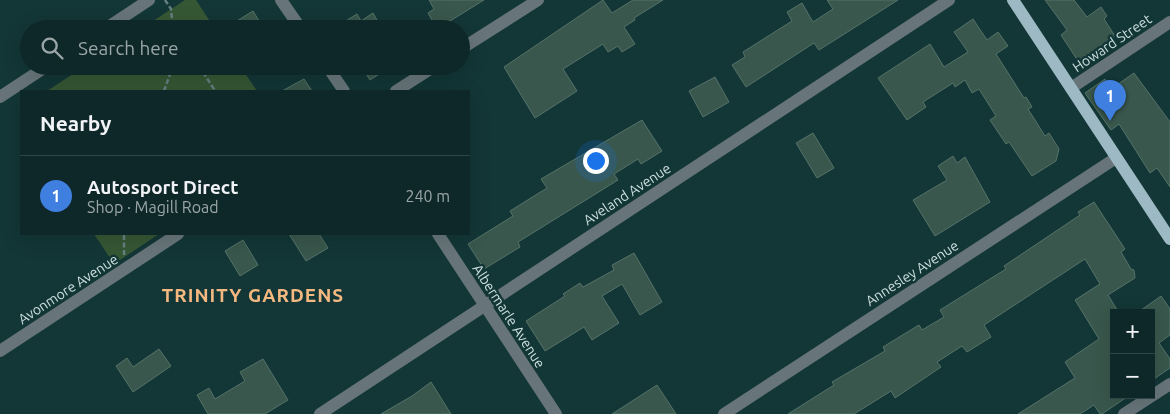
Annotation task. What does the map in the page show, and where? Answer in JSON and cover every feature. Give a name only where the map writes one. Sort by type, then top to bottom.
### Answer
[{"type":"main road","points":[[1013,0],[1170,239]]},
{"type":"street","points":[[119,20],[149,0]]},
{"type":"street","points":[[281,0],[294,20]]},
{"type":"street","points":[[470,43],[538,0]]},
{"type":"street","name":"Aveland Avenue","points":[[320,414],[949,0]]},
{"type":"street","name":"Howard Street","points":[[1071,88],[1170,22]]},
{"type":"street","points":[[0,97],[33,75]]},
{"type":"street","points":[[332,75],[343,90]]},
{"type":"street","points":[[398,90],[421,75]]},
{"type":"street","name":"Annesley Avenue","points":[[724,414],[1116,158]]},
{"type":"street","name":"Avonmore Avenue","points":[[0,352],[176,235]]},
{"type":"street","name":"Albermarle Avenue","points":[[439,235],[556,414]]},
{"type":"street","points":[[1124,414],[1170,384]]},
{"type":"path","points":[[165,0],[171,9],[173,20]]},
{"type":"path","points":[[164,90],[170,75]]},
{"type":"path","points":[[205,75],[214,90]]},
{"type":"path","points":[[124,235],[124,257]]},
{"type":"green space","points":[[185,0],[196,0],[209,20],[155,20]]},
{"type":"green space","points":[[71,75],[246,75],[256,90],[49,90]]},
{"type":"green space","points":[[95,235],[158,235],[114,264]]},
{"type":"building","points":[[429,0],[484,0],[452,20],[432,20],[428,13],[434,9]]},
{"type":"building","points":[[603,0],[612,13],[633,0],[663,0],[634,18],[635,20],[624,27],[635,44],[622,52],[618,46],[608,52],[603,44],[563,69],[577,91],[535,118],[504,67]]},
{"type":"building","points":[[827,0],[898,0],[819,50],[814,43],[746,87],[732,65],[745,57],[743,52],[792,21],[787,12],[802,3],[813,22],[833,9]]},
{"type":"building","points":[[1045,0],[1074,0],[1087,17],[1101,7],[1107,16],[1104,19],[1115,36],[1078,61],[1061,35],[1067,30]]},
{"type":"building","points":[[253,11],[258,20],[238,20]]},
{"type":"building","points":[[373,13],[377,20],[362,20]]},
{"type":"building","points":[[357,14],[360,20],[347,20]]},
{"type":"building","points":[[973,19],[987,40],[998,32],[1008,46],[996,54],[1024,98],[1026,97],[1032,107],[1028,109],[1045,136],[1049,133],[1059,149],[1056,161],[1032,176],[1009,142],[1006,144],[990,120],[996,116],[979,89],[972,93],[965,80],[955,87],[953,83],[923,102],[926,107],[907,120],[878,78],[930,44],[944,67],[968,52],[954,32]]},
{"type":"building","points":[[1134,73],[1170,122],[1170,187],[1157,168],[1150,173],[1119,124],[1111,130],[1085,93],[1105,79],[1111,89]]},
{"type":"building","points":[[367,75],[378,75],[370,80]]},
{"type":"building","points":[[715,77],[729,102],[703,117],[689,91]]},
{"type":"building","points":[[304,79],[311,90],[284,90]]},
{"type":"building","points":[[642,120],[662,151],[641,164],[638,159],[614,174],[618,180],[518,242],[520,247],[484,269],[468,244],[513,216],[510,211],[547,188],[541,179]]},
{"type":"building","points":[[813,133],[834,168],[817,178],[796,143]]},
{"type":"building","points":[[953,156],[957,163],[965,157],[990,202],[935,236],[913,200],[947,180],[938,166]]},
{"type":"building","points":[[1094,202],[1125,249],[1121,252],[1131,269],[1134,270],[1135,278],[1108,295],[1117,309],[1110,309],[1110,399],[1124,399],[1102,414],[1094,405],[1080,414],[1018,414],[1075,378],[1065,362],[1099,339],[1075,300],[1100,284],[1085,259],[984,325],[991,337],[967,352],[962,346],[937,362],[941,367],[895,398],[891,391],[854,414],[788,414],[834,385],[832,382],[885,351],[883,347],[919,325],[922,330],[944,317],[940,310],[1006,269],[1004,266],[1080,215],[1078,212]]},
{"type":"building","points":[[290,235],[320,235],[328,248],[306,261]]},
{"type":"building","points":[[243,240],[258,265],[240,276],[225,251]]},
{"type":"building","points":[[634,253],[662,302],[640,315],[622,284],[602,296],[619,323],[592,340],[584,327],[545,351],[526,321],[565,296],[563,294],[580,283],[583,287],[614,270],[612,265]]},
{"type":"building","points":[[1161,296],[1170,309],[1170,335],[1159,343],[1170,359],[1170,368],[1155,378],[1155,309],[1143,309]]},
{"type":"building","points":[[159,349],[171,366],[133,392],[116,366],[127,358],[133,367]]},
{"type":"building","points":[[263,359],[288,400],[265,414],[208,414],[197,395],[209,388],[215,399],[245,381],[240,372]]},
{"type":"building","points":[[431,382],[451,414],[381,414],[412,396]]},
{"type":"building","points":[[657,385],[676,414],[612,414]]},
{"type":"place","name":"Autosport Direct","points":[[1110,121]]},
{"type":"district","name":"TRINITY GARDENS","points":[[253,295]]}]
